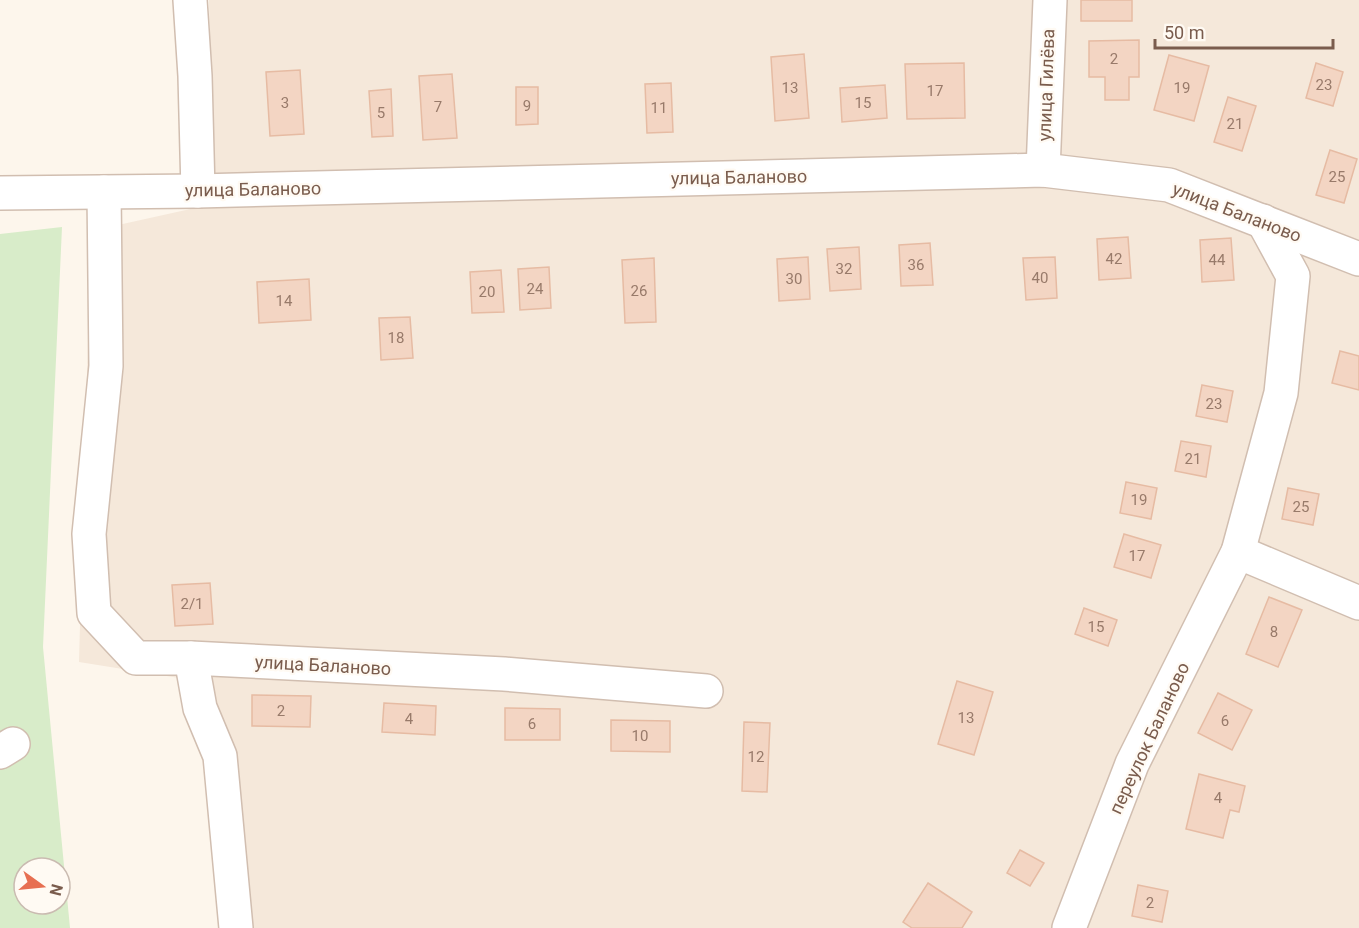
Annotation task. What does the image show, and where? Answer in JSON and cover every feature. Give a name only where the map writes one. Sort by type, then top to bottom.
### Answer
[{"type":"street","points":[[190,0],[195,76],[198,191]]},
{"type":"street","name":"улица Гилёва","points":[[1042,170],[1050,0]]},
{"type":"street","name":"улица Баланово","points":[[0,193],[198,191],[1042,170],[1169,185],[1359,259]]},
{"type":"street","name":"улица Баланово","points":[[104,192],[106,366],[89,534],[94,613],[136,658],[191,658],[504,675],[706,691]]},
{"type":"street","name":"переулок Баланово","points":[[1069,928],[1132,764],[1238,552],[1281,393],[1293,276],[1263,221]]},
{"type":"street","points":[[1238,552],[1359,603]]},
{"type":"street","points":[[191,658],[200,708],[220,756],[236,928]]},
{"type":"shaded area","points":[[209,0],[1359,0],[1359,928],[228,928],[204,682],[79,662],[91,231],[213,204]]},
{"type":"green space","points":[[62,227],[43,647],[63,856],[12,856],[12,916],[69,916],[70,928],[0,928],[0,234]]},
{"type":"building","points":[[1081,0],[1132,0],[1132,21],[1081,21]]},
{"type":"building","points":[[1139,40],[1139,77],[1129,77],[1129,100],[1105,100],[1105,77],[1089,77],[1089,41]]},
{"type":"building","points":[[804,54],[809,118],[775,121],[771,57]]},
{"type":"building","points":[[1169,55],[1209,66],[1194,121],[1154,110]]},
{"type":"building","points":[[964,63],[965,118],[907,119],[905,64]]},
{"type":"building","points":[[1316,63],[1343,72],[1333,106],[1306,98]]},
{"type":"building","points":[[300,70],[304,134],[270,136],[266,72]]},
{"type":"building","points":[[452,74],[457,138],[423,140],[419,76]]},
{"type":"building","points":[[671,83],[673,132],[647,133],[645,84]]},
{"type":"building","points":[[885,85],[887,118],[842,122],[840,88]]},
{"type":"building","points":[[516,87],[538,87],[538,124],[516,125]]},
{"type":"building","points":[[391,89],[393,136],[372,137],[369,91]]},
{"type":"building","points":[[1228,97],[1256,106],[1242,151],[1214,142]]},
{"type":"building","points":[[1330,150],[1357,159],[1344,203],[1316,195]]},
{"type":"building","points":[[1128,237],[1131,278],[1099,280],[1097,239]]},
{"type":"building","points":[[1231,238],[1234,280],[1202,282],[1200,240]]},
{"type":"building","points":[[930,243],[933,285],[901,286],[899,245]]},
{"type":"building","points":[[859,247],[861,289],[830,291],[827,249]]},
{"type":"building","points":[[808,257],[810,299],[779,301],[777,259]]},
{"type":"building","points":[[1055,257],[1057,298],[1026,300],[1023,258]]},
{"type":"building","points":[[654,258],[656,322],[625,323],[622,260]]},
{"type":"building","points":[[549,267],[551,308],[520,310],[518,269]]},
{"type":"building","points":[[501,270],[504,312],[472,313],[470,272]]},
{"type":"building","points":[[309,279],[311,320],[259,323],[257,282]]},
{"type":"building","points":[[410,317],[413,358],[381,360],[379,318]]},
{"type":"building","points":[[1340,351],[1359,356],[1359,390],[1332,383]]},
{"type":"building","points":[[1202,385],[1233,391],[1227,422],[1196,416]]},
{"type":"building","points":[[1181,441],[1211,446],[1206,477],[1175,471]]},
{"type":"building","points":[[1126,482],[1157,488],[1151,519],[1120,513]]},
{"type":"building","points":[[1288,488],[1319,494],[1313,525],[1282,519]]},
{"type":"building","points":[[1124,534],[1161,545],[1151,578],[1114,567]]},
{"type":"building","points":[[210,583],[213,624],[175,626],[172,585]]},
{"type":"building","points":[[1269,597],[1302,610],[1278,667],[1246,654]]},
{"type":"building","points":[[1084,608],[1117,620],[1108,646],[1075,634]]},
{"type":"building","points":[[957,681],[993,692],[974,755],[938,744]]},
{"type":"building","points":[[1218,693],[1252,710],[1232,750],[1198,733]]},
{"type":"building","points":[[252,695],[311,696],[310,727],[252,726]]},
{"type":"building","points":[[384,703],[436,706],[435,735],[382,732]]},
{"type":"building","points":[[505,708],[560,709],[560,740],[505,740]]},
{"type":"building","points":[[611,720],[670,721],[670,752],[611,751]]},
{"type":"building","points":[[744,722],[770,723],[767,792],[742,791]]},
{"type":"building","points":[[1199,774],[1245,786],[1239,812],[1230,810],[1223,838],[1186,829]]},
{"type":"building","points":[[1020,850],[1044,863],[1030,886],[1007,873]]},
{"type":"building","points":[[928,883],[972,912],[962,928],[912,928],[903,922]]},
{"type":"building","points":[[1138,885],[1168,891],[1162,922],[1132,916]]}]
